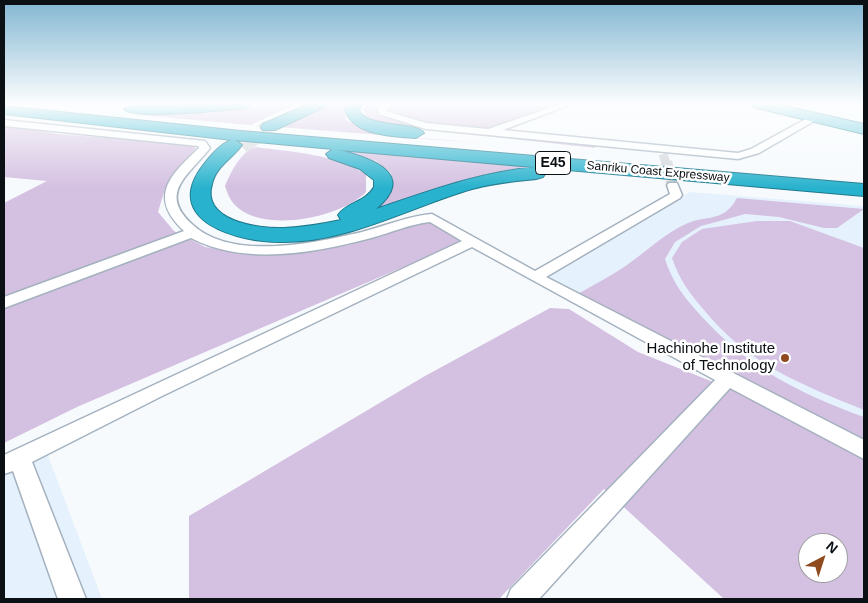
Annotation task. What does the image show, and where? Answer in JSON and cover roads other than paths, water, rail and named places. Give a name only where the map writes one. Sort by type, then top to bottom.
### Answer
[{"type":"highway","points":[[178,132],[245,140],[292,146],[351,158],[376,168],[382,175],[385,184],[383,191],[371,204],[360,210],[319,224],[274,226],[258,225],[234,219],[217,207],[213,197],[213,186],[230,159],[245,140],[249,135],[255,132]]},
{"type":"highway","name":"Sanriku Coast Expressway","points":[[215,132],[864,190]]},
{"type":"highway","name":"Sanriku Coast Expressway","points":[[227,132],[864,181]]},
{"type":"highway","points":[[254,132],[217,159],[201,185],[200,196],[204,208],[213,219],[232,228],[277,234],[307,233],[360,222],[467,185],[495,178],[534,173],[598,173],[864,190]]},
{"type":"highway","points":[[405,132],[864,181]]},
{"type":"street","points":[[89,132],[202,143],[205,148],[181,173],[173,186],[169,199],[172,212],[181,225],[192,234],[209,242],[234,247],[279,250],[340,242],[427,217],[864,450]]},
{"type":"street","points":[[489,132],[662,151],[738,156],[755,151],[789,132]]},
{"type":"street","points":[[535,276],[676,195],[673,186]]},
{"type":"street","points":[[4,303],[192,234]]},
{"type":"street","points":[[72,599],[12,461],[164,386],[473,241]]},
{"type":"street","points":[[521,599],[728,378]]},
{"type":"tunnel","points":[[242,146],[262,132]]},
{"type":"tunnel","points":[[663,154],[666,163]]},
{"type":"tunnel","points":[[666,162],[673,185]]},
{"type":"place","name":"Hachinohe Institute of Technology","points":[[785,358]]}]
